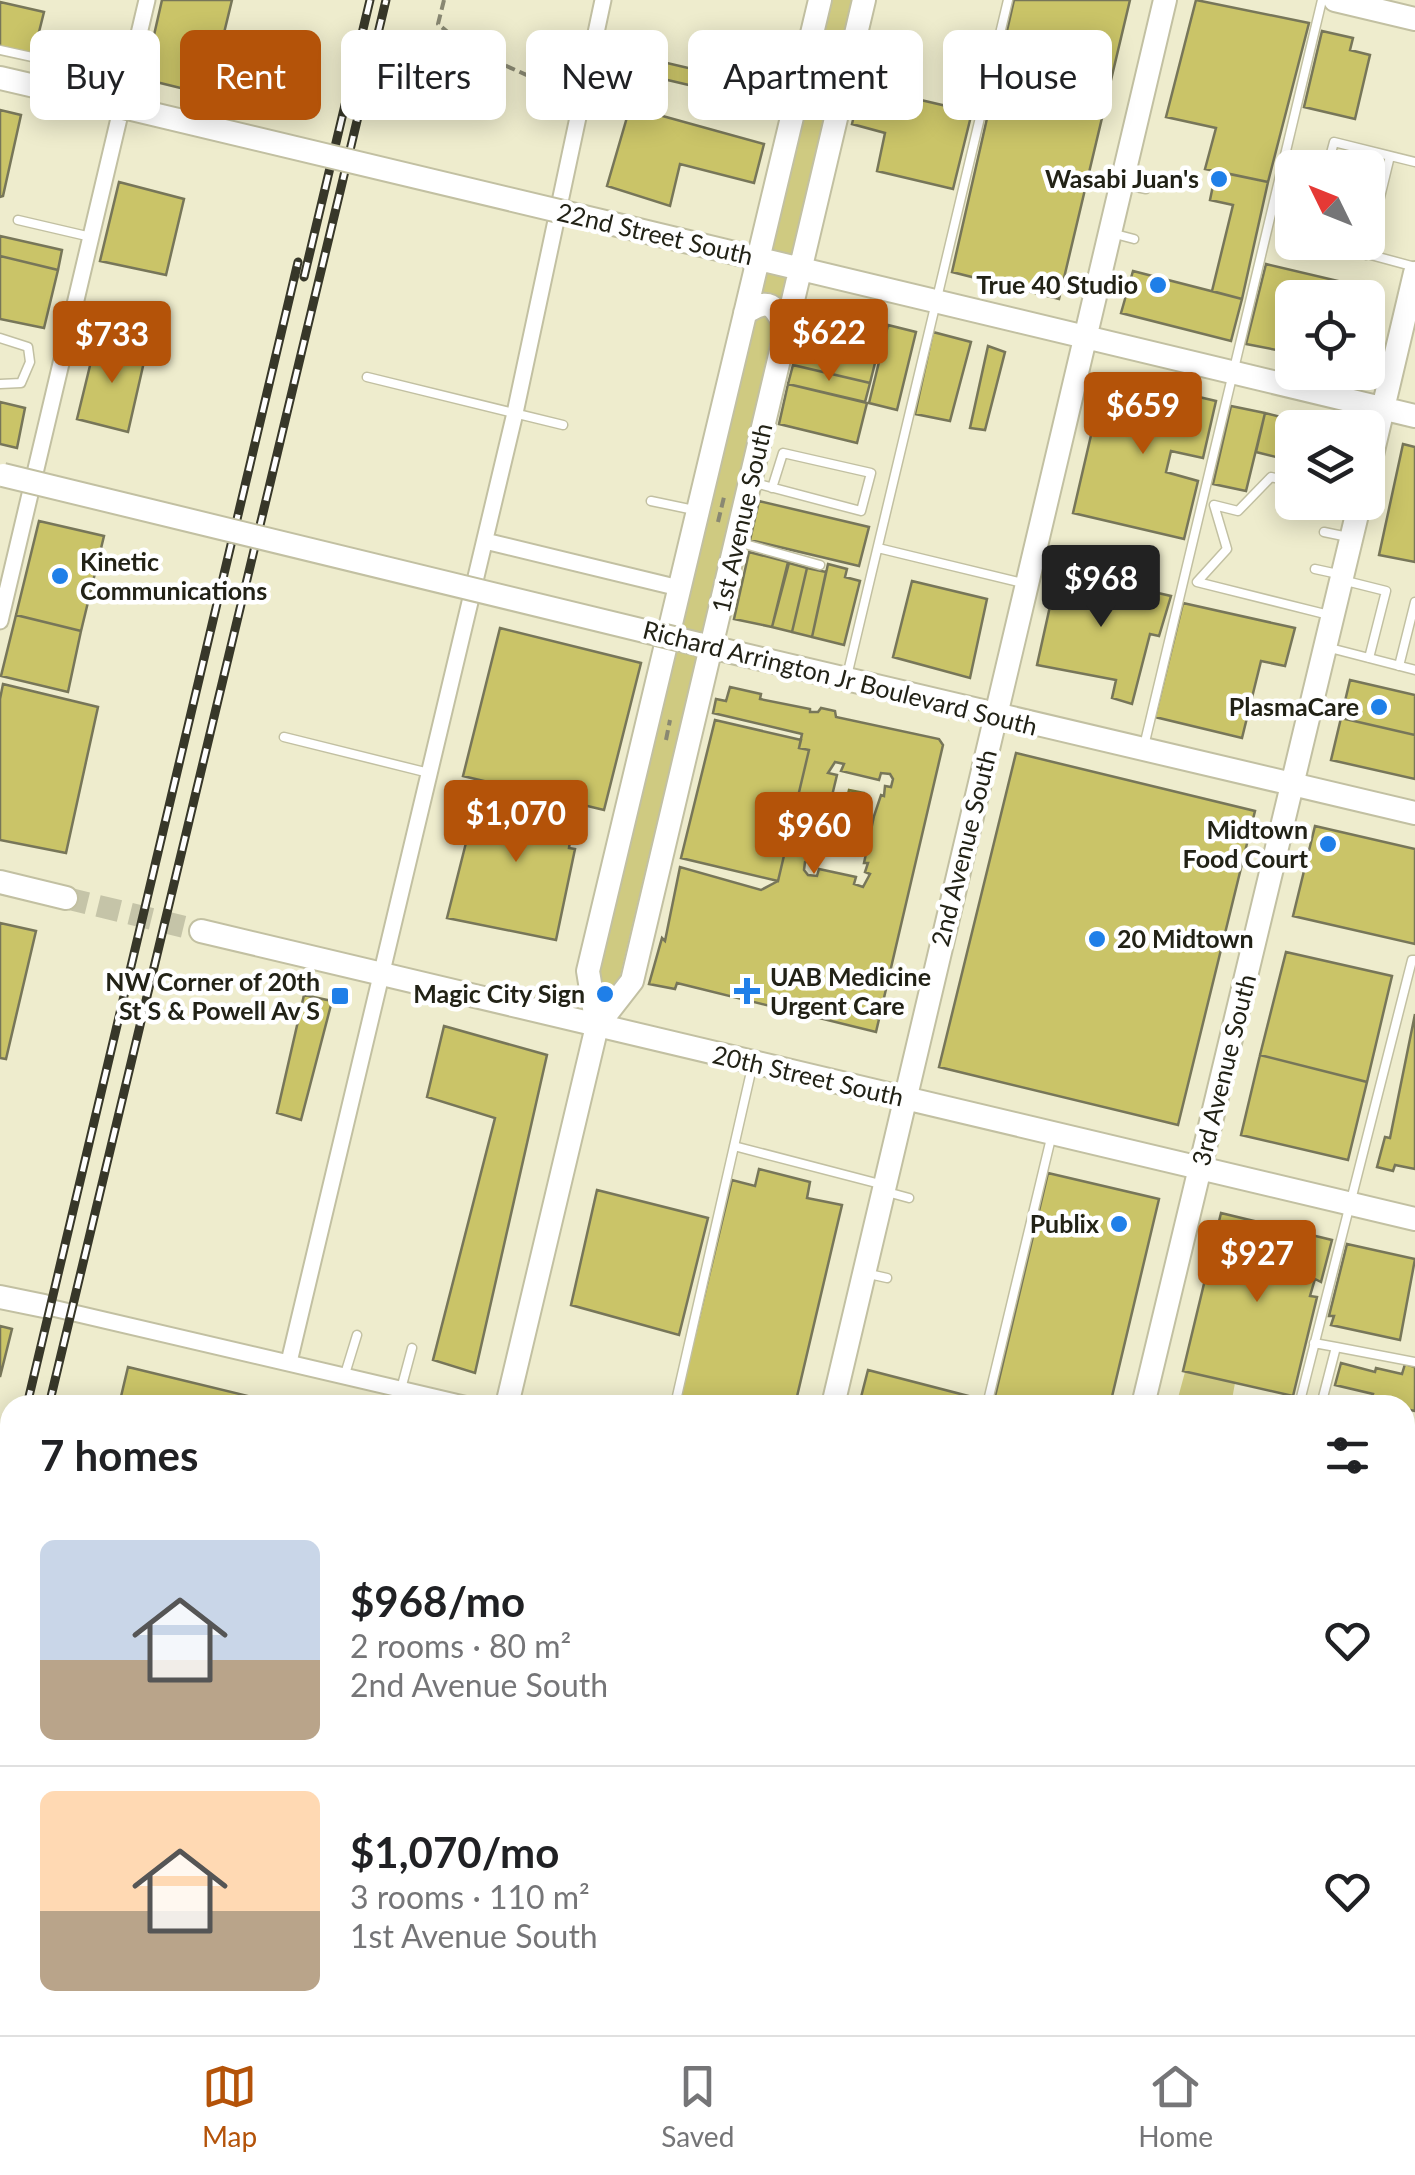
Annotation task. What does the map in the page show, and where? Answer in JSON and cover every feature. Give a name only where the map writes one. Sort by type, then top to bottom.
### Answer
[{"type":"street","points":[[139,30],[146,0]]},
{"type":"street","points":[[598,30],[604,0]]},
{"type":"street","name":"1st Avenue South","points":[[509,1395],[597,1026],[588,971],[820,0]]},
{"type":"street","name":"1st Avenue South","points":[[597,1026],[632,981],[726,537],[761,485],[786,328],[864,0]]},
{"type":"street","name":"2nd Avenue South","points":[[836,1395],[876,1275],[884,1188],[1086,338],[1122,236],[1134,186],[1166,0]]},
{"type":"street","points":[[1335,0],[1415,19]]},
{"type":"street","name":"22nd Street South","points":[[0,78],[1415,416]]},
{"type":"street","points":[[0,621],[118,120]]},
{"type":"street","points":[[289,1362],[515,413],[579,120]]},
{"type":"street","points":[[1383,408],[1415,270]]},
{"type":"street","points":[[745,313],[768,304],[776,309],[786,328]]},
{"type":"street","name":"Richard Arrington Jr Boulevard South","points":[[2,475],[1415,814]]},
{"type":"street","name":"3rd Avenue South","points":[[1145,1395],[1356,520]]},
{"type":"street","points":[[485,541],[680,588]]},
{"type":"street","points":[[0,882],[66,898]]},
{"type":"street","name":"20th Street South","points":[[201,932],[1415,1220]]},
{"type":"street","points":[[0,1297],[426,1395]]},
{"type":"lane","points":[[846,680],[1008,0]]},
{"type":"lane","points":[[1143,751],[1322,0]]},
{"type":"lane","points":[[0,50],[30,57]]},
{"type":"lane","points":[[1332,150],[1334,142],[1366,150]]},
{"type":"lane","points":[[1385,155],[1415,162]]},
{"type":"lane","points":[[1385,176],[1390,156]]},
{"type":"lane","points":[[18,220],[90,237]]},
{"type":"lane","points":[[1384,260],[1415,270]]},
{"type":"lane","points":[[0,338],[28,347],[30,362],[22,383],[0,384]]},
{"type":"lane","points":[[367,377],[563,426]]},
{"type":"lane","points":[[783,453],[871,473],[861,510],[761,485],[783,453]]},
{"type":"lane","points":[[1275,478],[1271,477],[1238,511],[1214,505],[1227,549],[1197,582],[1333,616]]},
{"type":"lane","points":[[652,501],[698,510]]},
{"type":"lane","points":[[1324,532],[1352,538]]},
{"type":"lane","points":[[726,537],[820,564]]},
{"type":"lane","points":[[878,548],[1027,584]]},
{"type":"lane","points":[[1314,569],[1386,592],[1369,658]]},
{"type":"lane","points":[[1399,666],[1415,602]]},
{"type":"lane","points":[[1326,647],[1415,670]]},
{"type":"lane","points":[[284,736],[429,773]]},
{"type":"lane","points":[[1302,1395],[1415,960]]},
{"type":"lane","points":[[676,1395],[754,1064]]},
{"type":"lane","points":[[989,1395],[1052,1134]]},
{"type":"lane","points":[[734,1146],[909,1198]]},
{"type":"lane","points":[[344,1376],[356,1336]]},
{"type":"lane","points":[[1314,1343],[1415,1362]]},
{"type":"lane","points":[[1324,1395],[1336,1347]]},
{"type":"lane","points":[[401,1389],[412,1348]]},
{"type":"path","points":[[444,0],[438,24],[468,49],[526,75]]},
{"type":"path","points":[[725,495],[726,537]]},
{"type":"path","points":[[666,746],[672,713]]},
{"type":"shaded area","points":[[829,0],[853,0],[846,30],[822,30]]},
{"type":"shaded area","points":[[800,120],[824,120],[620,977],[605,994],[597,972]]},
{"type":"shaded area","points":[[849,790],[864,793],[861,818],[858,817],[850,842],[840,840],[841,826],[837,825]]},
{"type":"shaded area","points":[[1185,1372],[1235,1383],[1233,1395],[1179,1395]]},
{"type":"building","points":[[162,0],[232,0],[225,30],[180,30],[180,88],[160,83],[160,30],[155,30]]},
{"type":"building","points":[[1014,0],[1130,0],[1112,76],[1112,30],[1007,30]]},
{"type":"building","points":[[1196,0],[1309,23],[1268,182],[1205,169],[1216,128],[1166,117]]},
{"type":"building","points":[[0,2],[44,12],[40,30],[30,30],[30,55],[0,48]]},
{"type":"building","points":[[1322,31],[1353,38],[1350,50],[1370,55],[1355,119],[1304,107]]},
{"type":"building","points":[[668,63],[688,68],[688,85],[668,80]]},
{"type":"building","points":[[923,101],[943,105],[943,120],[970,120],[953,189],[877,171],[885,133],[852,124],[853,120],[923,120]]},
{"type":"building","points":[[0,110],[21,115],[0,197]]},
{"type":"building","points":[[668,117],[764,144],[754,183],[680,164],[670,206],[607,186],[626,120]]},
{"type":"building","points":[[987,120],[1102,120],[1059,299],[952,272]]},
{"type":"building","points":[[1216,171],[1268,182],[1242,299],[1212,291],[1233,205],[1210,200]]},
{"type":"building","points":[[119,182],[184,199],[166,275],[100,261]]},
{"type":"building","points":[[0,236],[62,250],[58,270],[0,256]]},
{"type":"building","points":[[0,256],[58,270],[44,328],[0,319]]},
{"type":"building","points":[[1266,264],[1334,280],[1275,280],[1275,350],[1246,344]]},
{"type":"building","points":[[1133,271],[1242,299],[1231,341],[1121,313]]},
{"type":"building","points":[[805,305],[867,320],[865,341],[800,326]]},
{"type":"building","points":[[888,325],[916,332],[897,410],[869,403]]},
{"type":"building","points":[[933,332],[971,342],[950,421],[915,414]]},
{"type":"building","points":[[96,341],[146,353],[128,432],[77,419]]},
{"type":"building","points":[[798,345],[875,363],[870,383],[793,365]]},
{"type":"building","points":[[988,346],[1005,352],[985,430],[970,428]]},
{"type":"building","points":[[793,365],[870,383],[865,402],[788,384]]},
{"type":"building","points":[[1105,375],[1216,401],[1203,458],[1171,451],[1166,472],[1198,481],[1184,539],[1073,513]]},
{"type":"building","points":[[788,384],[867,403],[857,443],[779,424]]},
{"type":"building","points":[[0,402],[25,408],[17,448],[0,444]]},
{"type":"building","points":[[1231,406],[1265,413],[1246,491],[1213,484]]},
{"type":"building","points":[[1265,413],[1275,416],[1275,457],[1256,452]]},
{"type":"building","points":[[1403,444],[1415,447],[1415,562],[1379,555]]},
{"type":"building","points":[[759,501],[869,527],[859,566],[750,540]]},
{"type":"building","name":"Kinetic Communications","points":[[39,521],[104,536],[81,631],[16,615]]},
{"type":"building","points":[[749,552],[788,562],[772,627],[734,619]]},
{"type":"building","points":[[789,563],[807,568],[792,632],[772,627]]},
{"type":"building","points":[[828,564],[847,569],[845,577],[860,581],[844,645],[812,637]]},
{"type":"building","points":[[807,568],[826,572],[812,637],[792,632]]},
{"type":"building","points":[[1058,570],[1171,596],[1159,636],[1150,634],[1132,704],[1112,698],[1116,680],[1037,665]]},
{"type":"building","points":[[912,581],[987,599],[970,678],[893,657]]},
{"type":"building","points":[[1183,603],[1295,628],[1285,666],[1261,661],[1242,738],[1155,717]]},
{"type":"building","points":[[16,615],[81,631],[68,692],[1,676]]},
{"type":"building","points":[[500,628],[641,663],[604,810],[463,776]]},
{"type":"building","name":"PlasmaCare","points":[[1350,680],[1415,695],[1415,735],[1341,718]]},
{"type":"building","points":[[3,684],[98,707],[66,853],[0,840]]},
{"type":"building","points":[[730,687],[810,712],[821,708],[835,711],[836,717],[939,739],[943,745],[876,1032],[677,983],[675,989],[649,984],[662,938],[665,941],[680,867],[761,890],[778,881],[809,750],[799,748],[802,734],[713,713],[716,699],[726,701]],"holes":[[[835,762],[844,764],[841,771],[879,780],[881,773],[890,774],[893,779],[891,787],[885,786],[874,816],[864,863],[868,863],[865,872],[870,874],[863,887],[854,884],[856,877],[819,869],[817,876],[808,875],[804,870],[805,862],[816,862],[837,775],[828,773]]]},
{"type":"building","points":[[1341,718],[1415,735],[1415,779],[1331,760]]},
{"type":"building","points":[[715,720],[801,740],[799,748],[809,750],[778,881],[681,858]]},
{"type":"building","name":"20 Midtown","points":[[1016,753],[1255,811],[1178,1125],[939,1067]]},
{"type":"building","points":[[489,787],[576,804],[569,848],[575,849],[556,940],[447,918],[471,823],[481,824]]},
{"type":"building","points":[[1315,826],[1415,849],[1415,944],[1293,916]]},
{"type":"building","points":[[0,923],[36,931],[6,1059],[0,1058]]},
{"type":"building","points":[[1286,952],[1392,976],[1367,1082],[1260,1055]]},
{"type":"building","points":[[304,995],[332,1001],[301,1120],[277,1113]]},
{"type":"building","points":[[1415,1014],[1415,1169],[1395,1165],[1393,1171],[1377,1167],[1385,1137],[1390,1138]]},
{"type":"building","points":[[444,1026],[547,1055],[475,1373],[433,1360],[495,1118],[427,1097]]},
{"type":"building","points":[[1260,1055],[1367,1082],[1348,1160],[1241,1135]]},
{"type":"building","points":[[759,1169],[810,1182],[807,1198],[842,1205],[797,1395],[680,1395],[732,1180],[755,1186]]},
{"type":"building","points":[[1048,1173],[1159,1199],[1112,1395],[995,1395]]},
{"type":"building","points":[[597,1190],[708,1218],[679,1335],[571,1305]]},
{"type":"building","points":[[1221,1213],[1332,1240],[1321,1282],[1315,1279],[1310,1296],[1317,1297],[1293,1395],[1183,1371]]},
{"type":"building","points":[[1347,1244],[1415,1259],[1400,1340],[1331,1325],[1334,1316],[1329,1316]]},
{"type":"building","points":[[0,1326],[12,1329],[0,1377]]},
{"type":"building","points":[[1341,1363],[1402,1374],[1405,1364],[1415,1367],[1415,1395],[1373,1395],[1335,1385]]},
{"type":"building","points":[[128,1367],[244,1395],[121,1395]]},
{"type":"building","points":[[868,1370],[964,1395],[862,1395]]},
{"type":"tunnel","points":[[66,898],[201,931]]},
{"type":"railway","points":[[304,277],[370,0]]},
{"type":"railway","points":[[51,1395],[386,0]]},
{"type":"railway","points":[[29,1395],[298,262]]},
{"type":"place","name":"Wasabi Juan's","points":[[1219,179]]},
{"type":"place","name":"True 40 Studio","points":[[1158,285]]},
{"type":"place","name":"Kinetic Communications","points":[[60,576]]},
{"type":"place","name":"PlasmaCare","points":[[1379,707]]},
{"type":"place","name":"Midtown Food Court","points":[[1328,844]]},
{"type":"place","name":"20 Midtown","points":[[1097,939]]},
{"type":"place","name":"UAB Medicine Urgent Care","points":[[747,991]]},
{"type":"place","name":"Magic City Sign","points":[[605,994]]},
{"type":"place","name":"NW Corner of 20th St S & Powell Av S","points":[[340,996]]},
{"type":"place","name":"Publix","points":[[1119,1224]]}]
